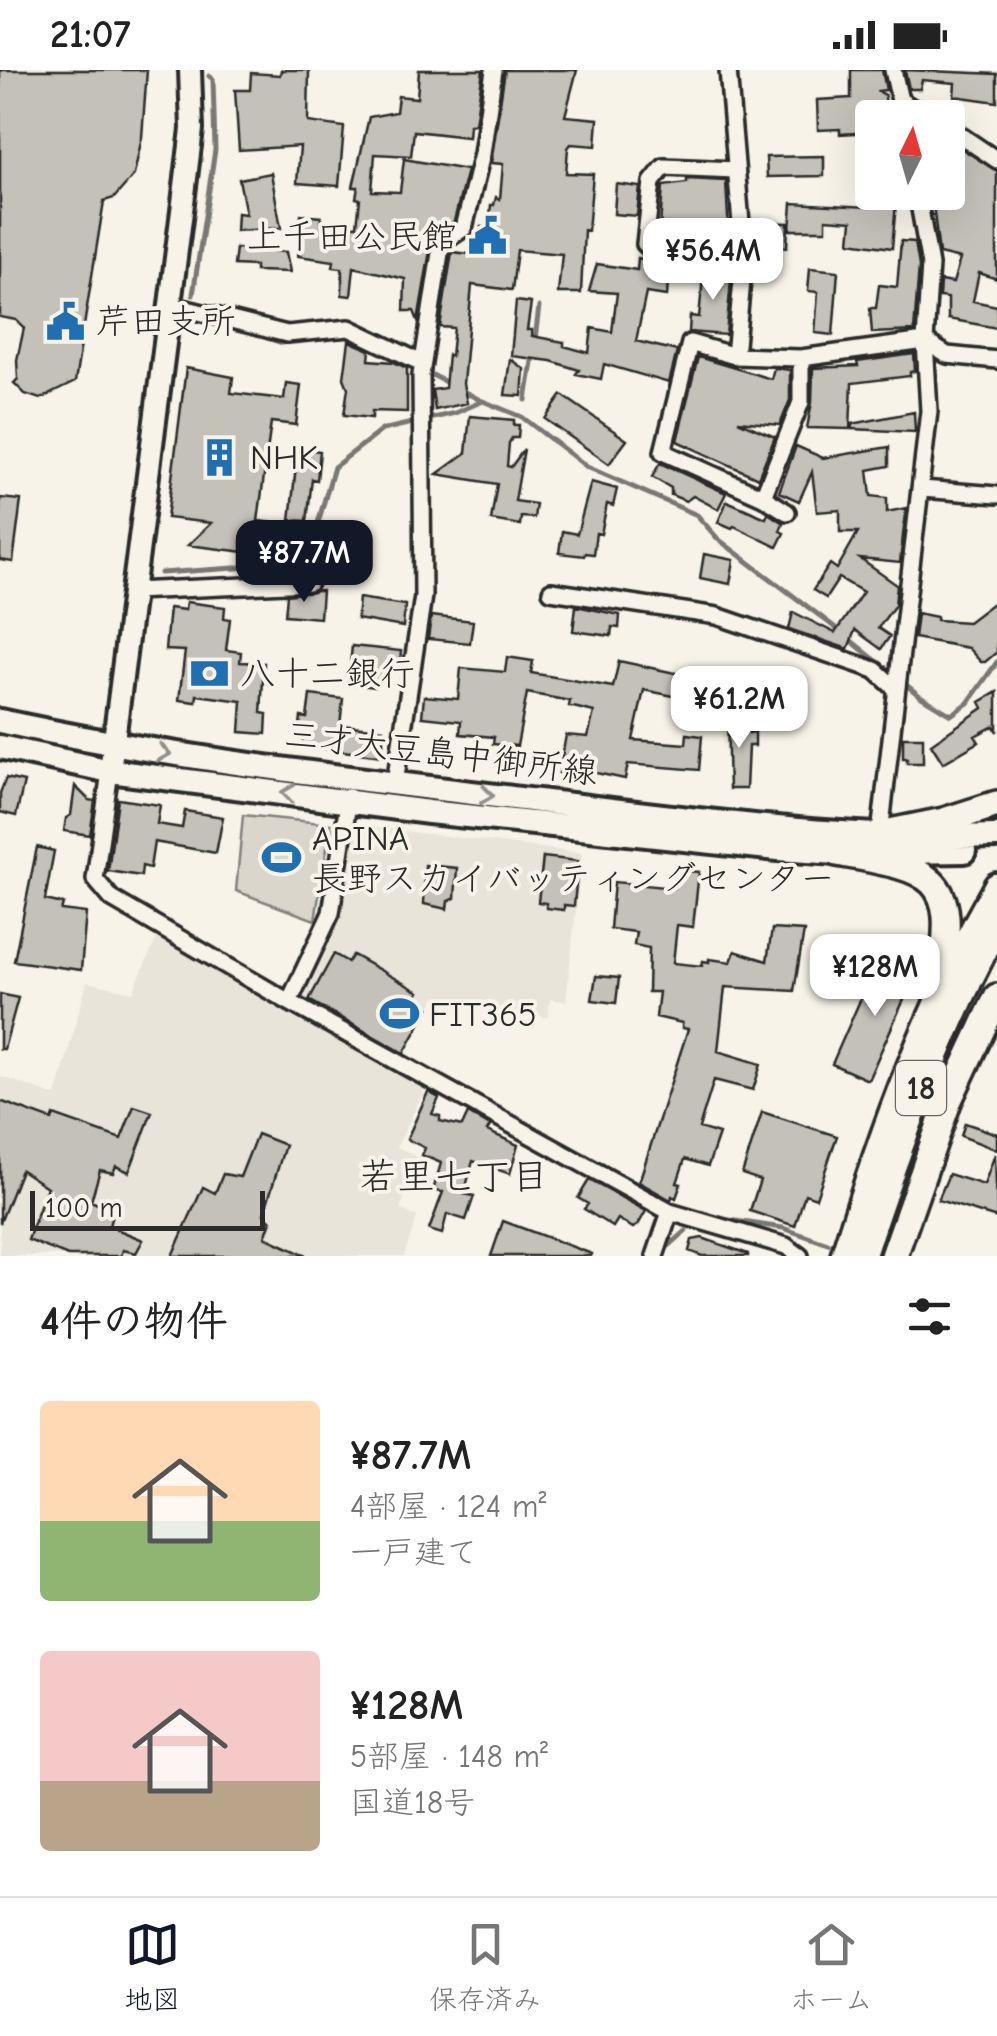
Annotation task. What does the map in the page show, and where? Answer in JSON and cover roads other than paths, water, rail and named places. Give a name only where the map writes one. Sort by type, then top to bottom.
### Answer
[{"type":"highway","points":[[880,834],[944,821],[997,804]]},
{"type":"highway","name":"18","points":[[837,853],[910,866],[933,882],[946,902],[949,922],[934,1004]]},
{"type":"highway","name":"18","points":[[844,1256],[898,1092],[934,1004],[997,886]]},
{"type":"highway","name":"18","points":[[862,1256],[898,1146],[937,1048],[997,926]]},
{"type":"highway","name":"18","points":[[878,1256],[917,1134],[949,1054],[997,953]]},
{"type":"highway","name":"18","points":[[894,1256],[948,1102],[997,997]]},
{"type":"main road","name":"三才大豆島中御所線","points":[[0,721],[113,746],[777,829],[997,836]]},
{"type":"main road","name":"三才大豆島中御所線","points":[[0,747],[110,770],[349,802],[837,853],[997,849]]},
{"type":"street","points":[[190,70],[192,129],[95,879],[112,898],[289,1002],[670,1212],[786,1246],[800,1256]]},
{"type":"street","points":[[395,783],[423,596],[422,368],[440,253],[443,242],[464,228],[482,154],[494,70]]},
{"type":"street","points":[[728,70],[744,259],[735,356]]},
{"type":"street","points":[[894,70],[900,100]]},
{"type":"street","points":[[965,138],[997,160]]},
{"type":"street","points":[[736,170],[664,168],[652,182],[644,244],[654,252],[744,259]]},
{"type":"street","points":[[880,834],[928,412],[925,341],[930,265],[920,210]]},
{"type":"street","points":[[170,304],[288,334],[348,328],[422,368]]},
{"type":"street","points":[[787,512],[663,452],[690,343],[735,356],[802,358],[925,341],[947,355],[997,360]]},
{"type":"street","points":[[764,498],[802,402],[802,358]]},
{"type":"street","points":[[922,490],[997,495]]},
{"type":"street","points":[[134,591],[309,583]]},
{"type":"street","points":[[552,591],[717,616],[898,679]]},
{"type":"street","points":[[289,1002],[331,913],[350,777]]},
{"type":"street","points":[[655,1256],[670,1212]]},
{"type":"waterway","points":[[193,295],[215,150],[213,79],[209,76]]},
{"type":"waterway","points":[[535,339],[539,307]]},
{"type":"waterway","points":[[249,332],[283,343],[296,340]]},
{"type":"waterway","points":[[526,400],[533,355]]},
{"type":"waterway","points":[[425,371],[451,385]]},
{"type":"waterway","points":[[461,390],[482,401]]},
{"type":"waterway","points":[[161,573],[295,564],[312,544],[334,467],[382,430],[455,413],[483,401],[522,417],[587,467],[697,515],[718,539],[841,632]]},
{"type":"waterway","points":[[849,639],[920,696],[951,715],[968,703],[997,662]]},
{"type":"waterway","points":[[709,1217],[783,1228],[828,1244]]},
{"type":"waterway","points":[[669,1246],[686,1231]]},
{"type":"place","name":"上千田公民館","points":[[487,236]]},
{"type":"place","name":"芹田支所","points":[[66,321]]},
{"type":"place","name":"NHK","points":[[220,457]]},
{"type":"place","name":"八十二銀行","points":[[210,673]]},
{"type":"place","name":"APINA 長野スカイバッティングセンター","points":[[282,858]]},
{"type":"place","name":"FIT365","points":[[399,1014]]},
{"type":"district","name":"若里七丁目","points":[[454,1177]]}]
